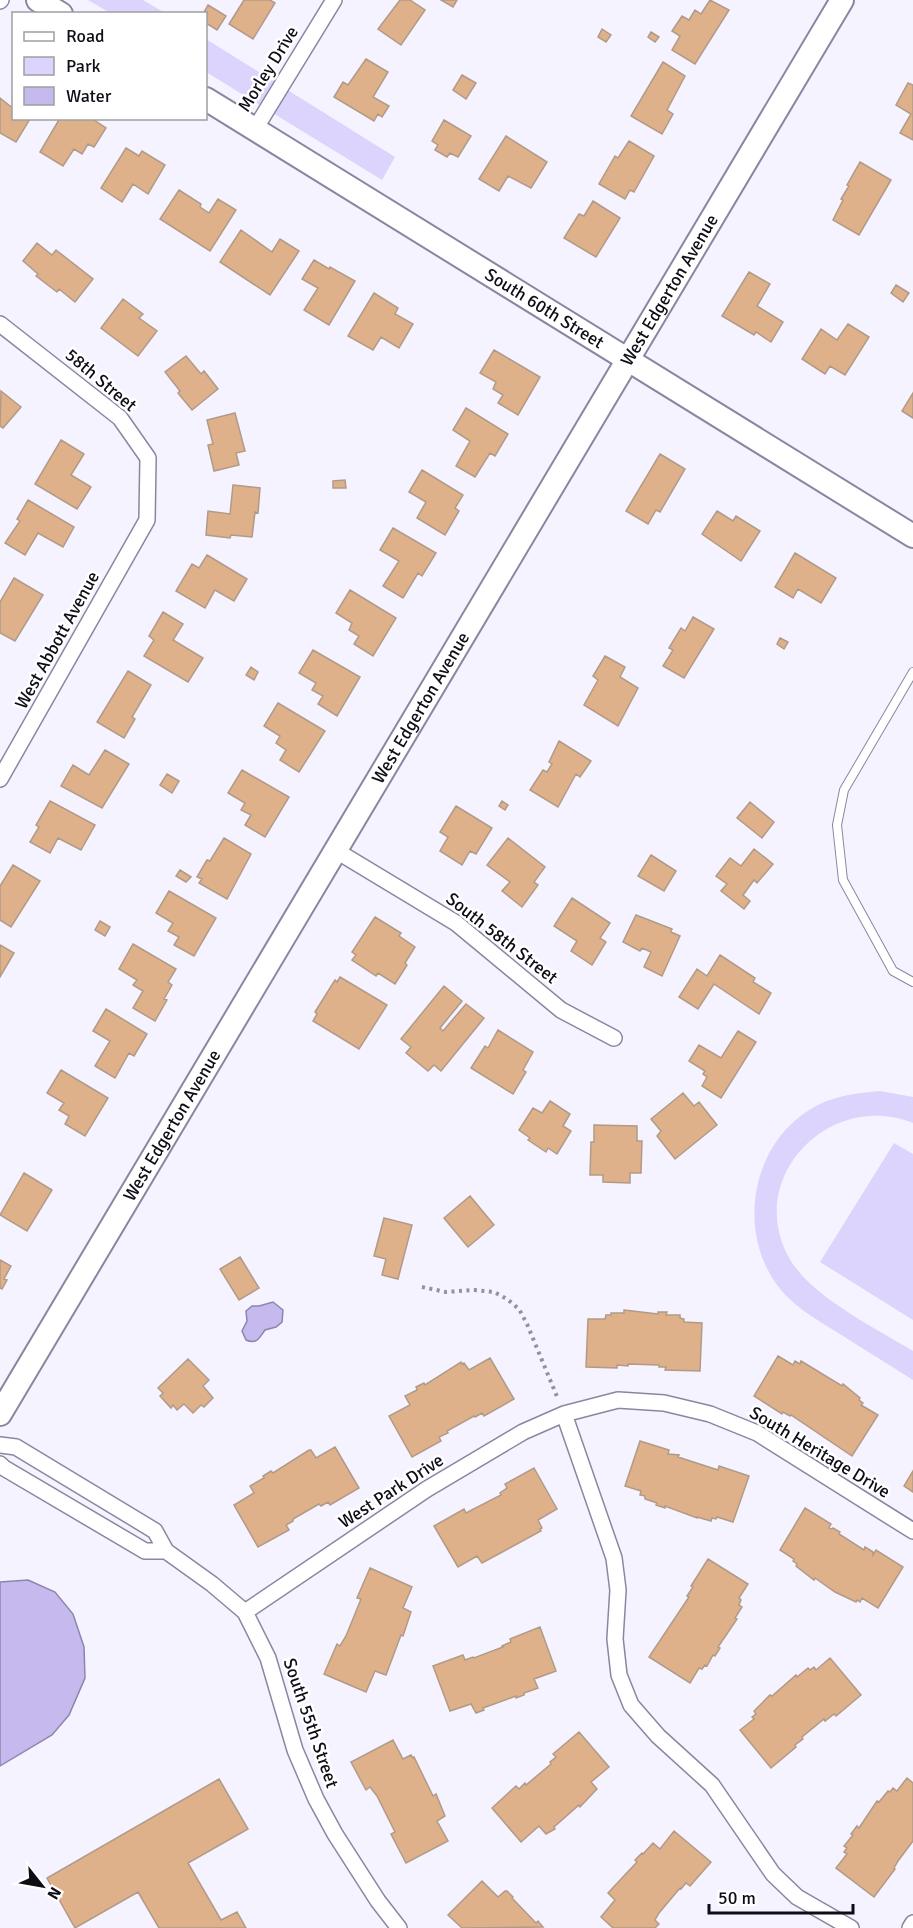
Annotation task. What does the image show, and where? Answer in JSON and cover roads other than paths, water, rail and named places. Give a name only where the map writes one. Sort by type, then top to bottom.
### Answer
[{"type":"street","points":[[38,0],[58,12]]},
{"type":"street","name":"Morley Drive","points":[[255,129],[334,0]]},
{"type":"street","name":"West Edgerton Avenue","points":[[0,1414],[842,0]]},
{"type":"street","name":"South 60th Street","points":[[207,100],[913,536]]},
{"type":"street","name":"58th Street","points":[[0,324],[120,418],[148,458],[147,520]]},
{"type":"street","name":"West Abbott Avenue","points":[[0,778],[147,520]]},
{"type":"street","name":"South 58th Street","points":[[335,850],[456,923],[561,1010],[614,1038]]},
{"type":"street","name":"South Heritage Drive","points":[[564,1414],[618,1400],[664,1402],[710,1414],[757,1433],[913,1531]]},
{"type":"street","points":[[564,1414],[614,1558],[618,1590],[615,1639],[619,1676],[632,1705],[658,1736],[712,1785],[772,1874],[797,1897],[851,1928]]},
{"type":"street","name":"West Park Drive","points":[[245,1612],[427,1489],[523,1432],[564,1414]]},
{"type":"street","name":"South 55th Street","points":[[0,1445],[16,1447],[155,1531],[166,1551],[212,1584],[245,1612],[268,1658],[295,1750],[316,1799],[335,1834],[378,1901],[399,1928]]},
{"type":"street","name":"South 55th Street","points":[[0,1464],[3,1468],[145,1551],[166,1551]]},
{"type":"street","points":[[910,1928],[913,1923]]},
{"type":"lane","points":[[913,672],[844,790],[837,825],[843,880],[894,971],[913,982]]},
{"type":"water","points":[[273,1302],[283,1310],[282,1322],[276,1327],[265,1330],[256,1341],[246,1340],[242,1331],[247,1321],[246,1311],[252,1306]]},
{"type":"water","points":[[28,1580],[55,1592],[73,1614],[84,1647],[85,1678],[69,1715],[52,1735],[0,1766],[0,1582]]}]
